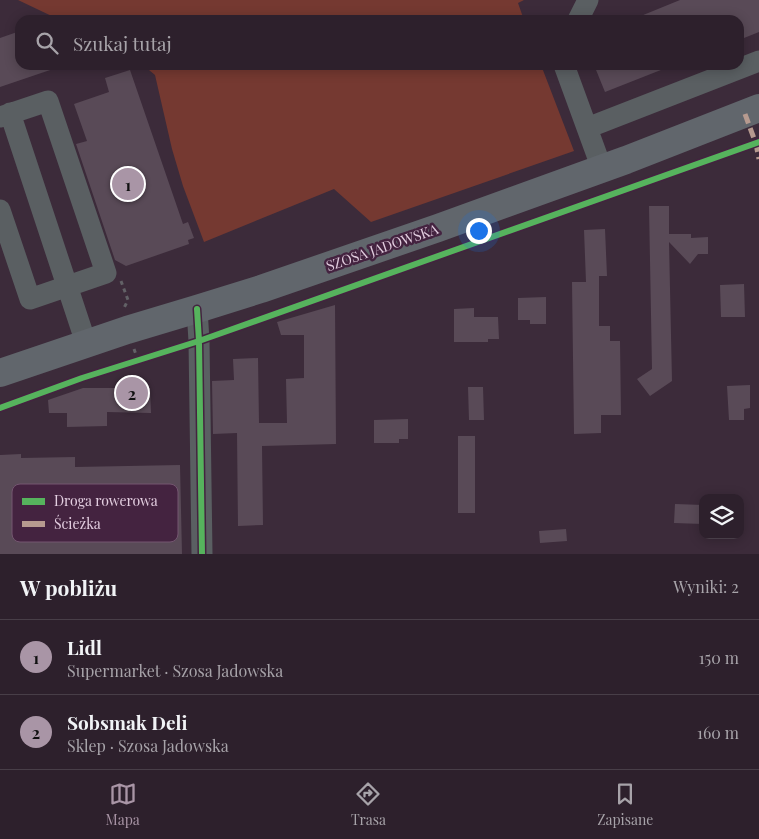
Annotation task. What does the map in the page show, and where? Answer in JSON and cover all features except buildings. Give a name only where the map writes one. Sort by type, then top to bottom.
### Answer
[{"type":"main road","name":"SZOSA JADOWSKA","points":[[0,373],[139,326],[197,310],[438,228],[602,169],[759,108]]},
{"type":"street","points":[[580,15],[588,0]]},
{"type":"street","points":[[744,67],[759,61]]},
{"type":"street","points":[[566,70],[602,169]]},
{"type":"street","points":[[587,128],[736,70]]},
{"type":"street","points":[[0,210],[30,299],[67,286],[106,273],[48,101],[5,115],[67,286],[86,343]]},
{"type":"street","points":[[197,310],[202,554]]},
{"type":"path","points":[[120,276],[128,300],[121,314]]},
{"type":"shaded area","points":[[18,0],[524,0],[518,3],[522,15],[50,15]]},
{"type":"shaded area","points":[[149,70],[543,70],[574,151],[371,222],[334,189],[204,242],[183,186],[172,149],[155,75]]},
{"type":"marked path","points":[[745,114],[756,144],[759,159]]},
{"type":"cycle path","points":[[0,408],[82,378],[199,341],[759,142]]},
{"type":"cycle path","points":[[197,309],[202,554]]},
{"type":"place","name":"Lidl","points":[[128,184]]},
{"type":"place","name":"Sobsmak Deli","points":[[132,393]]}]
